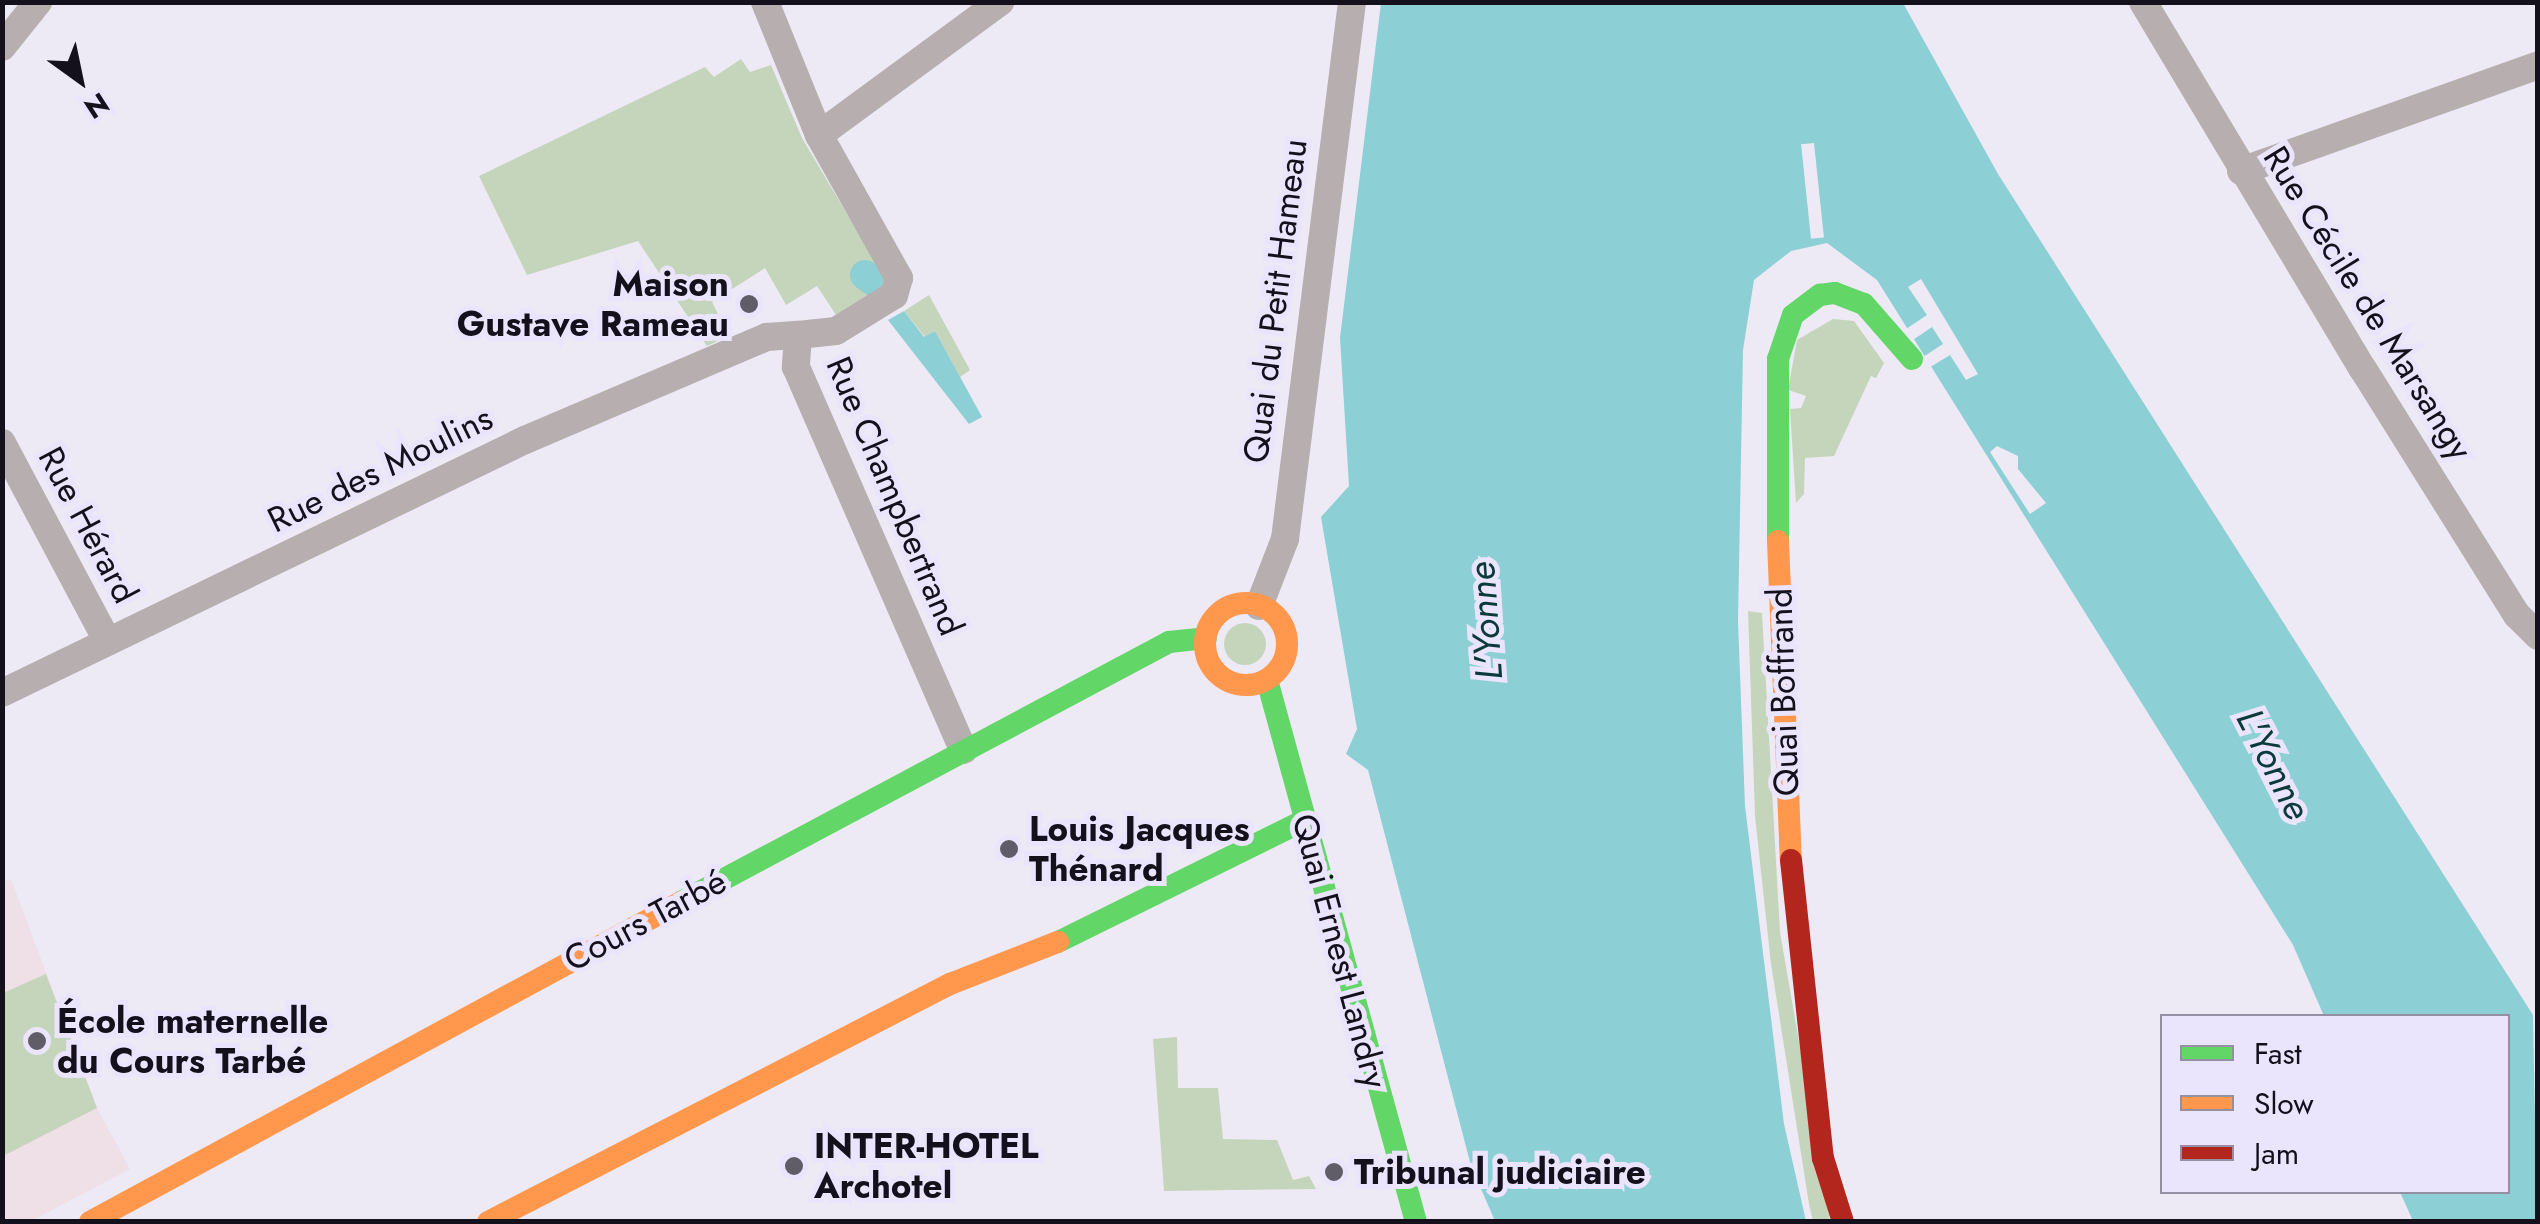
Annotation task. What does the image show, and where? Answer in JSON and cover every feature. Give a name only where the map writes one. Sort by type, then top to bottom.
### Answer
[{"type":"main road","name":"Quai Boffrand","points":[[1843,1222],[1823,1158],[1794,930],[1776,515],[1778,359],[1793,316],[1820,294],[1834,293],[1864,304],[1912,360]]},
{"type":"main road","points":[[1259,606],[1280,622],[1287,647],[1267,680],[1242,685],[1218,674],[1206,638],[1221,612],[1259,606]]},
{"type":"main road","name":"Cours Tarbé","points":[[90,1222],[963,750],[1170,642],[1206,638]]},
{"type":"main road","name":"Quai Ernest Landry","points":[[1267,680],[1416,1222]]},
{"type":"main road","points":[[488,1222],[950,984],[1102,925],[1305,820]]},
{"type":"street","points":[[2,47],[38,2]]},
{"type":"street","name":"Rue Champbertrand","points":[[766,2],[819,135],[899,278],[887,300],[836,331],[798,336],[796,367],[963,750]]},
{"type":"street","points":[[819,135],[1000,2]]},
{"type":"street","name":"Quai du Petit Hameau","points":[[1259,606],[1286,538],[1352,2]]},
{"type":"street","name":"Rue Cécile de Marsangy","points":[[2142,2],[2517,615],[2538,636]]},
{"type":"street","points":[[2242,171],[2538,65]]},
{"type":"street","name":"Rue des Moulins","points":[[2,693],[525,440],[767,337],[798,336]]},
{"type":"street","name":"Rue Hérard","points":[[2,443],[108,642]]},
{"type":"shaded area","name":"École maternelle du Cours Tarbé","points":[[11,879],[97,1108],[130,1169],[31,1221],[3,1222],[2,882]]},
{"type":"green space","points":[[741,59],[750,72],[771,65],[802,138],[882,273],[875,290],[836,315],[817,286],[786,305],[765,268],[712,302],[729,336],[707,346],[638,241],[527,275],[479,176],[705,67],[714,77]]},
{"type":"green space","points":[[929,295],[970,370],[960,377],[935,331],[925,337],[904,311]]},
{"type":"green space","points":[[1833,319],[1854,321],[1884,363],[1876,378],[1871,376],[1834,456],[1805,458],[1804,494],[1796,503],[1790,409],[1801,408],[1806,396],[1788,390],[1797,340]]},
{"type":"green space","points":[[1748,611],[1762,613],[1780,932],[1830,1221],[1813,1221],[1809,1204],[1771,964],[1755,816]]},
{"type":"green space","points":[[1245,623],[1260,629],[1266,644],[1260,659],[1245,665],[1230,659],[1224,644],[1230,629]]},
{"type":"green space","points":[[46,974],[97,1108],[3,1156],[3,993]]},
{"type":"green space","points":[[1177,1037],[1178,1088],[1218,1088],[1223,1139],[1277,1140],[1293,1180],[1309,1176],[1316,1189],[1164,1191],[1153,1039]]},
{"type":"water","name":"L'Yonne","points":[[1381,3],[1903,3],[1998,174],[2533,1015],[2537,1221],[2413,1221],[2401,1194],[2510,1194],[2510,1014],[2323,1014],[2293,945],[1877,280],[1827,243],[1791,251],[1754,280],[1743,350],[1738,621],[1745,806],[1784,1124],[1806,1221],[1495,1221],[1471,1166],[1368,770],[1346,754],[1357,729],[1321,517],[1349,486],[1340,338]]},
{"type":"water","points":[[904,311],[924,337],[935,331],[982,417],[969,424],[888,320]]},
{"type":"pier","points":[[1814,143],[1824,237],[1811,239],[1801,144]]},
{"type":"pier","points":[[1921,279],[1978,374],[1966,380],[1950,355],[1927,369],[1920,359],[1943,344],[1932,327],[1910,342],[1903,331],[1927,315],[1908,287]]},
{"type":"pier","points":[[1997,446],[2018,456],[2018,469],[2046,503],[2030,514],[1990,452]]},
{"type":"waterway","points":[[865,275],[878,284]]},
{"type":"traffic: fast","points":[[1778,541],[1778,359],[1793,315],[1820,295],[1835,293],[1864,304],[1912,359]]},
{"type":"traffic: fast","points":[[681,902],[1169,642],[1206,638]]},
{"type":"traffic: fast","points":[[1267,680],[1416,1222]]},
{"type":"traffic: fast","points":[[1058,942],[1305,820]]},
{"type":"traffic: slow","points":[[1778,541],[1791,860]]},
{"type":"traffic: slow","points":[[1246,603],[1275,615],[1287,644],[1275,673],[1246,685],[1217,673],[1205,644],[1217,615],[1246,603]]},
{"type":"traffic: slow","points":[[90,1222],[681,902]]},
{"type":"traffic: slow","points":[[488,1222],[950,984],[1058,942]]},
{"type":"traffic: jam","points":[[1791,860],[1823,1158],[1843,1222]]},
{"type":"place","name":"Maison Gustave Rameau","points":[[749,304]]},
{"type":"place","name":"Louis Jacques Thénard","points":[[1009,849]]},
{"type":"place","name":"École maternelle du Cours Tarbé","points":[[37,1041]]},
{"type":"place","name":"INTER-HOTEL Archotel","points":[[794,1166]]},
{"type":"place","name":"Tribunal judiciaire","points":[[1334,1172]]}]
